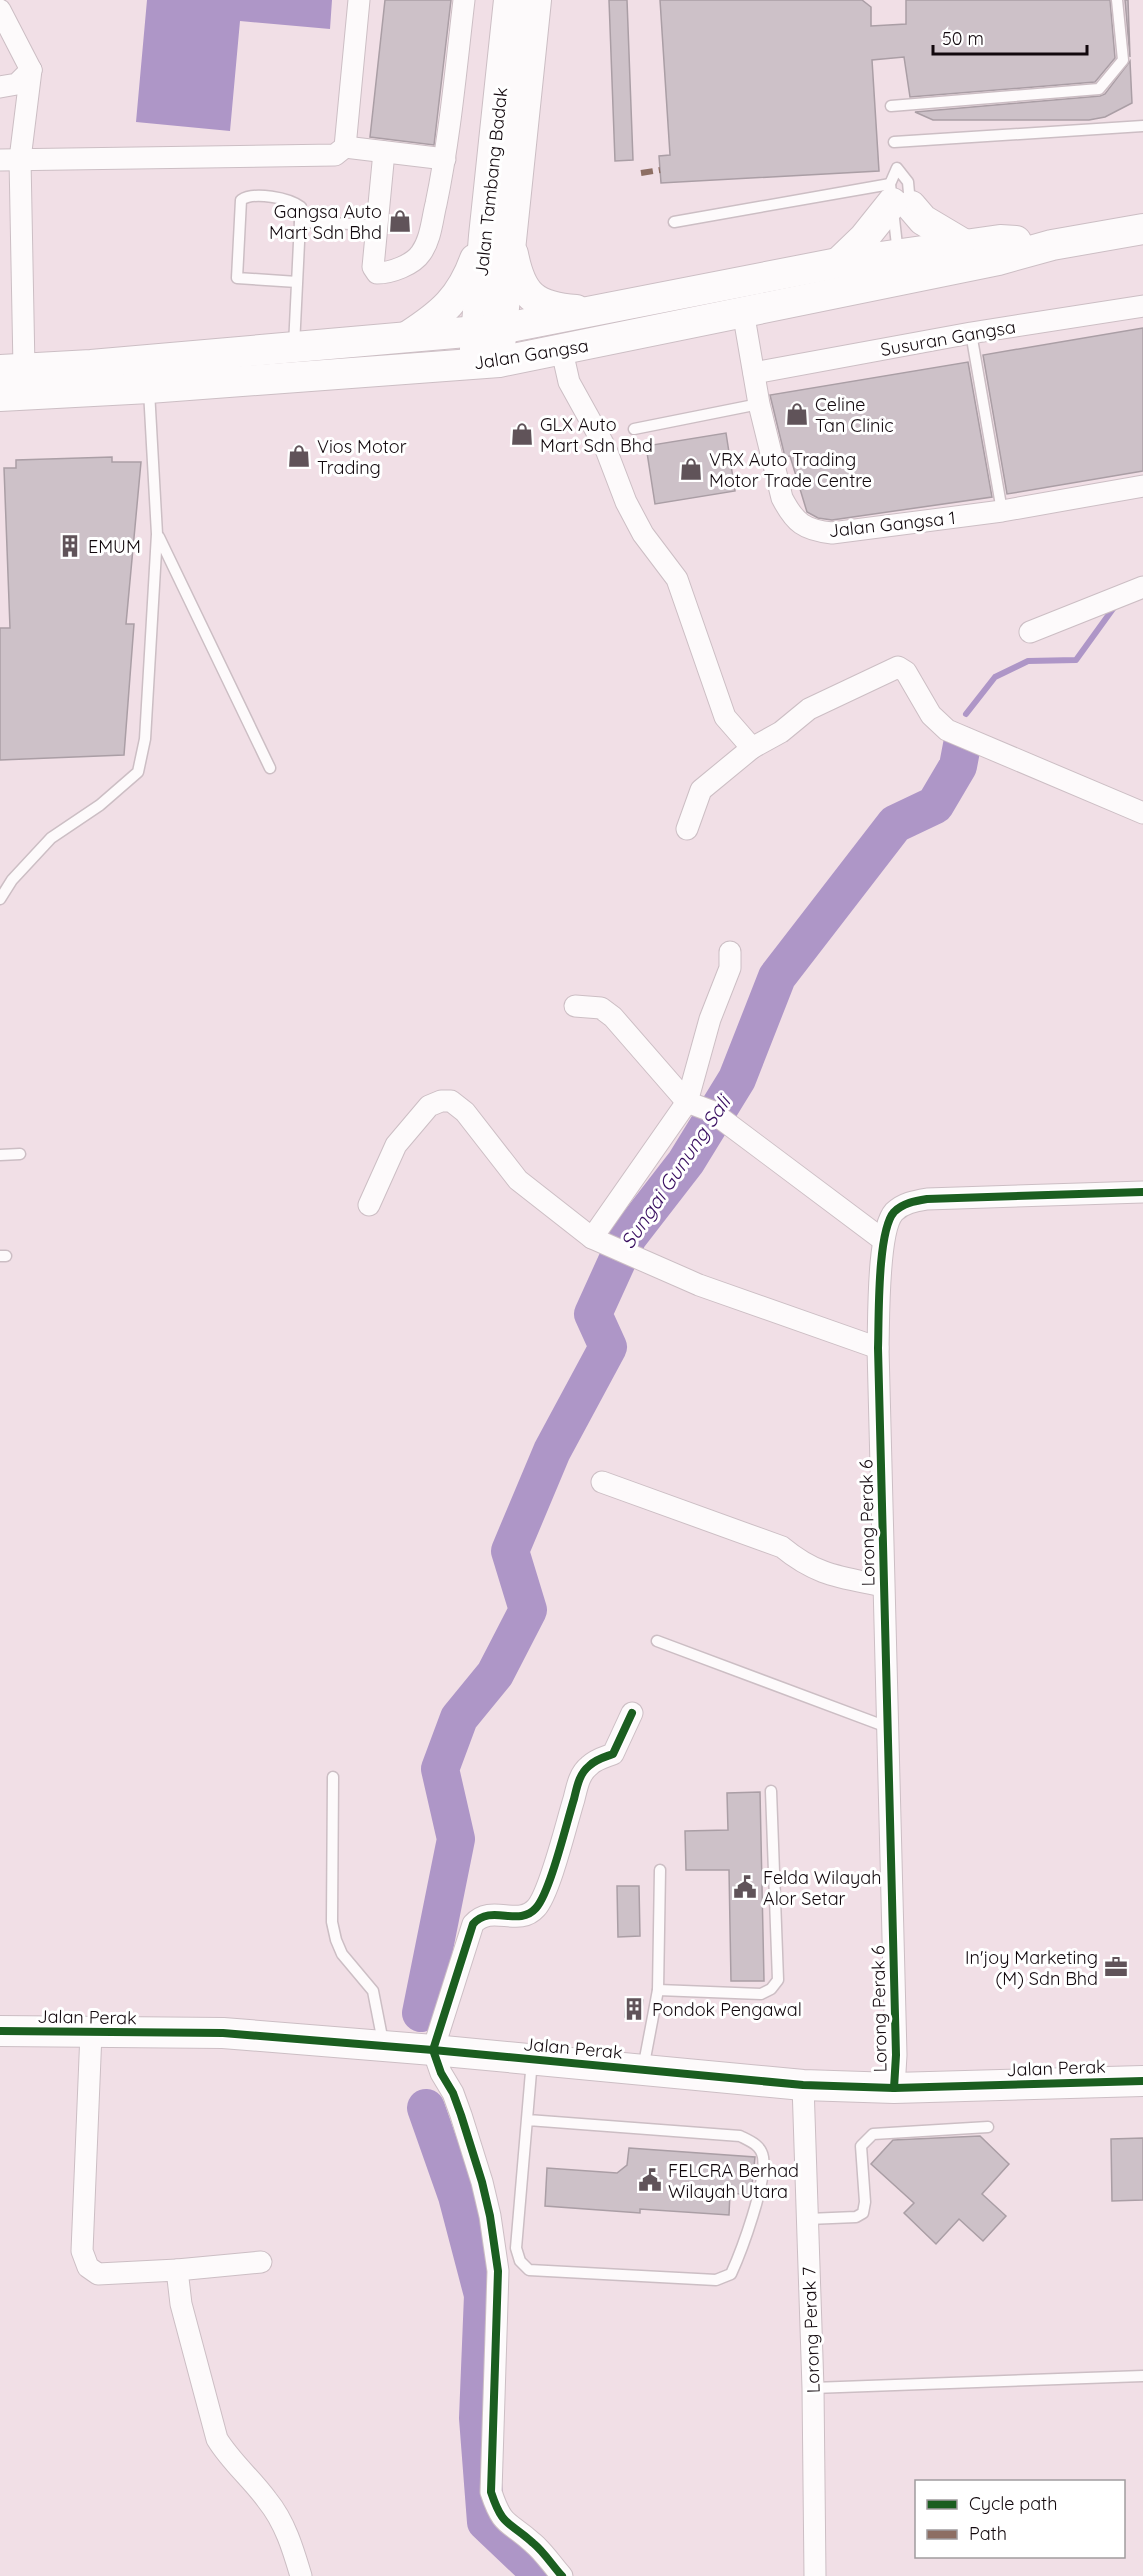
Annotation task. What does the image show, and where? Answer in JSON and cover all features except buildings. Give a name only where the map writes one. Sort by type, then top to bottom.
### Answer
[{"type":"main road","name":"Jalan Tambang Badak","points":[[487,363],[488,330],[522,2]]},
{"type":"main road","points":[[838,262],[864,238],[907,239],[923,220],[965,245]]},
{"type":"main road","name":"Jalan Gangsa","points":[[0,396],[149,388],[487,363],[562,351],[742,311],[907,239],[998,260],[1052,245],[1143,229]]},
{"type":"main road","points":[[406,338],[447,308],[497,239],[517,272],[523,287],[531,296],[548,307],[589,311]]},
{"type":"main road","name":"Jalan Gangsa","points":[[12,369],[91,365],[488,330],[838,262],[907,239],[965,245],[1000,240],[1052,245]]},
{"type":"main road","name":"Jalan Perak","points":[[0,2031],[223,2034],[433,2050],[803,2085],[894,2088],[1143,2081]]},
{"type":"street","points":[[345,147],[359,0]]},
{"type":"street","points":[[384,152],[373,267],[377,273],[384,273],[410,263],[421,253],[429,237],[445,159],[464,0]]},
{"type":"street","points":[[0,10],[31,70],[10,160],[24,277],[12,369]]},
{"type":"street","points":[[0,87],[17,84],[31,70]]},
{"type":"street","points":[[10,160],[327,156],[334,155],[345,147],[445,159]]},
{"type":"street","name":"Susuran Gangsa","points":[[754,373],[971,333],[1143,306]]},
{"type":"street","name":"Jalan Gangsa 1","points":[[742,311],[759,404],[782,498],[789,512],[800,524],[813,531],[832,533],[1002,511],[1143,486]]},
{"type":"street","points":[[562,351],[569,382],[605,447],[626,502],[643,534],[676,579],[725,717],[752,748]]},
{"type":"street","points":[[1030,632],[1143,587]]},
{"type":"street","points":[[687,829],[701,790],[752,748],[781,732],[809,709],[898,667],[906,672],[931,715],[947,730],[1143,813]]},
{"type":"street","points":[[592,1238],[687,1102],[710,1019],[730,968],[730,952]]},
{"type":"street","points":[[575,1006],[601,1008],[613,1017],[687,1102],[711,1111],[883,1240]]},
{"type":"street","points":[[369,1205],[396,1145],[429,1106],[441,1101],[451,1101],[465,1112],[518,1180],[592,1238],[699,1285],[878,1348]]},
{"type":"street","name":"Lorong Perak 6","points":[[894,2088],[896,2055],[878,1348],[883,1240],[893,1213],[910,1202],[919,1200],[1143,1192]]},
{"type":"street","points":[[602,1482],[782,1547],[819,1572],[883,1586]]},
{"type":"street","points":[[562,2576],[533,2542],[508,2525],[498,2512],[491,2492],[498,2271],[494,2240],[485,2193],[471,2145],[453,2093],[441,2073],[433,2050],[473,1924],[480,1916],[487,1914],[525,1916],[536,1908],[548,1885],[581,1776],[596,1760],[613,1754],[632,1713]]},
{"type":"street","points":[[91,2033],[82,2251],[88,2267],[98,2274],[177,2270],[261,2262]]},
{"type":"street","name":"Lorong Perak 7","points":[[803,2085],[813,2388],[815,2576]]},
{"type":"street","points":[[177,2270],[181,2304],[217,2439],[227,2456],[267,2499],[278,2516],[288,2535],[301,2576]]},
{"type":"lane","points":[[891,106],[1099,88],[1123,60],[1117,0]]},
{"type":"lane","points":[[894,142],[1143,126]]},
{"type":"lane","points":[[294,347],[301,207],[297,203],[275,198],[247,196],[241,200],[237,278],[297,282]]},
{"type":"lane","points":[[300,222],[377,225]]},
{"type":"lane","points":[[674,222],[907,239]]},
{"type":"lane","points":[[971,333],[1002,511]]},
{"type":"lane","points":[[0,899],[12,880],[51,838],[100,805],[138,772],[145,739],[157,534],[149,388]]},
{"type":"lane","points":[[634,429],[759,404]]},
{"type":"lane","points":[[157,534],[270,768]]},
{"type":"lane","points":[[0,1155],[20,1155]]},
{"type":"lane","points":[[657,1641],[886,1726]]},
{"type":"lane","points":[[333,1777],[332,1922],[342,1954],[373,1991],[383,2046]]},
{"type":"lane","points":[[658,1990],[761,1994],[771,1989],[778,1980],[771,1791]]},
{"type":"lane","points":[[643,2070],[658,1990],[660,1870]]},
{"type":"lane","points":[[528,2120],[740,2136],[756,2144],[763,2156],[762,2176],[731,2274],[716,2280],[530,2270],[520,2261],[516,2248],[532,2060]]},
{"type":"lane","points":[[808,2219],[856,2217],[863,2213],[865,2202],[861,2146],[873,2134],[988,2127]]},
{"type":"lane","points":[[813,2388],[1143,2376]]},
{"type":"shaded area","points":[[147,0],[332,0],[330,29],[240,21],[230,131],[136,122]]},
{"type":"waterway","points":[[966,714],[995,677],[1028,661],[1076,660],[1115,606]]},
{"type":"waterway","name":"Sungai Gunung Sali","points":[[421,2013],[456,1839],[440,1769],[459,1718],[495,1674],[528,1610],[510,1551],[552,1451],[608,1347],[593,1314],[628,1237],[686,1162],[737,1079],[777,977],[895,824],[935,805],[958,766],[962,745]]},
{"type":"waterway","name":"Sungai Gunung Sali","points":[[426,2108],[457,2196],[483,2295],[478,2418],[486,2522],[543,2576]]},
{"type":"marked path","points":[[641,173],[660,170]]},
{"type":"cycle path","points":[[894,2088],[896,2055],[878,1348],[880,1277],[888,1222],[901,1206],[927,1199],[1143,1192]]},
{"type":"cycle path","points":[[562,2576],[537,2547],[503,2518],[491,2492],[498,2271],[490,2216],[482,2182],[453,2093],[441,2073],[433,2050],[473,1924],[488,1915],[521,1916],[529,1914],[536,1908],[547,1888],[577,1785],[586,1769],[601,1758],[613,1754],[632,1713]]},
{"type":"cycle path","points":[[0,2031],[223,2033],[433,2050],[803,2085],[894,2088],[1143,2081]]},
{"type":"place","name":"Gangsa Auto Mart Sdn Bhd","points":[[400,221]]},
{"type":"place","name":"Celine Tan Clinic","points":[[797,414]]},
{"type":"place","name":"GLX Auto Mart Sdn Bhd","points":[[522,434]]},
{"type":"place","name":"Vios Motor Trading","points":[[299,456]]},
{"type":"place","name":"VRX Auto Trading Motor Trade Centre","points":[[691,469]]},
{"type":"place","name":"EMUM","points":[[70,546]]},
{"type":"place","name":"Felda Wilayah Alor Setar","points":[[745,1887]]},
{"type":"place","name":"In'joy Marketing (M) Sdn Bhd","points":[[1116,1967]]},
{"type":"place","name":"Pondok Pengawal","points":[[634,2009]]},
{"type":"place","name":"FELCRA Berhad Wilayah Utara","points":[[650,2180]]}]
